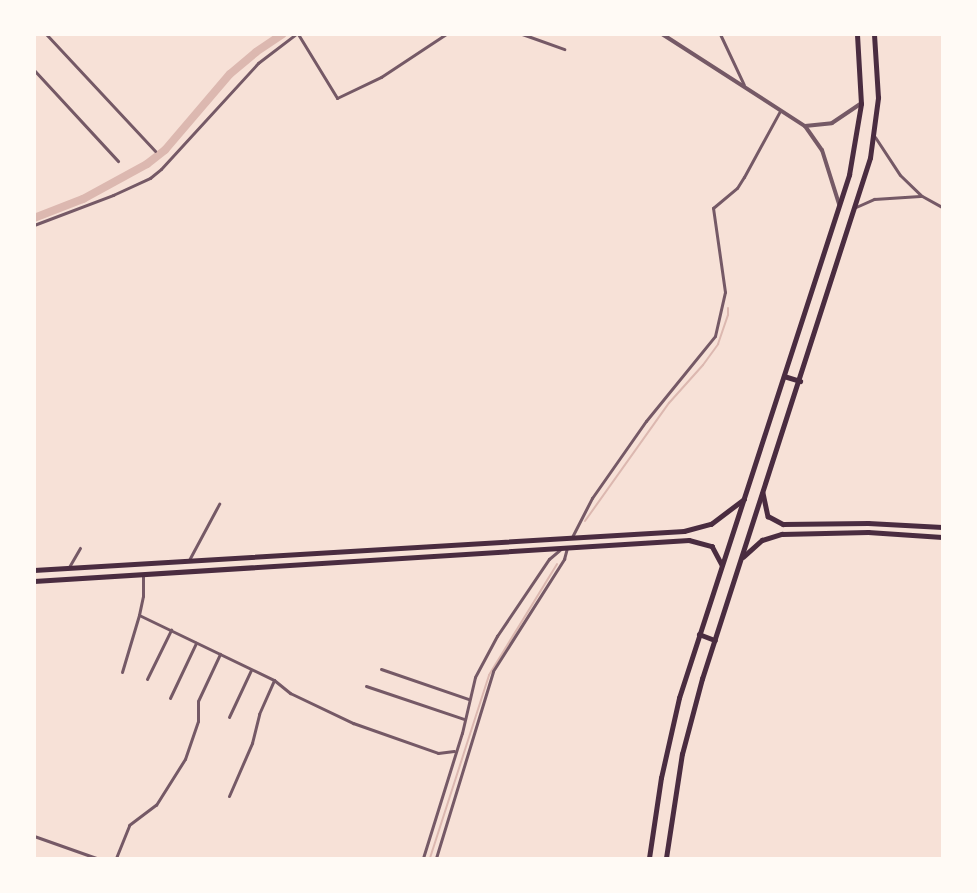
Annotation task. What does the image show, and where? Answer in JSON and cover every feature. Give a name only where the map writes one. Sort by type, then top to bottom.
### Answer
[{"type":"main road","points":[[649,858],[666,751],[699,634],[840,207],[854,154],[861,104],[857,34]]},
{"type":"main road","points":[[666,858],[688,727],[856,207],[875,137],[878,98],[874,34]]},
{"type":"main road","points":[[784,376],[800,381]]},
{"type":"main road","points":[[763,491],[765,511],[777,523],[868,523],[942,527]]},
{"type":"main road","points":[[34,570],[699,528],[722,518],[744,499]]},
{"type":"main road","points":[[741,559],[762,540],[782,534],[868,532],[942,537]]},
{"type":"main road","points":[[567,547],[572,537]]},
{"type":"main road","points":[[34,581],[698,540],[717,551],[722,565]]},
{"type":"main road","points":[[405,547],[406,557]]},
{"type":"main road","points":[[699,634],[715,640]]},
{"type":"street","points":[[46,34],[155,151]]},
{"type":"street","points":[[34,225],[150,178],[161,169],[258,63],[297,34],[337,98],[381,77],[438,36],[446,34]]},
{"type":"street","points":[[522,34],[564,49]]},
{"type":"street","points":[[662,34],[805,126],[822,150],[833,178],[840,207]]},
{"type":"street","points":[[720,34],[744,85]]},
{"type":"street","points":[[34,70],[118,161]]},
{"type":"street","points":[[805,126],[832,123],[861,104]]},
{"type":"street","points":[[572,537],[592,498],[646,421],[715,336],[725,292],[713,208],[741,183],[780,110]]},
{"type":"street","points":[[875,137],[900,175],[922,196],[942,207]]},
{"type":"street","points":[[856,207],[883,198],[922,196]]},
{"type":"street","points":[[189,560],[219,504]]},
{"type":"street","points":[[423,858],[442,804],[475,677],[497,636],[552,555],[567,547]]},
{"type":"street","points":[[436,858],[489,681],[504,653],[564,559],[567,547]]},
{"type":"street","points":[[68,568],[80,548]]},
{"type":"street","points":[[122,672],[140,615],[143,574]]},
{"type":"street","points":[[140,615],[274,680],[290,693],[353,723],[438,753],[454,751]]},
{"type":"street","points":[[147,679],[171,630]]},
{"type":"street","points":[[170,698],[196,643]]},
{"type":"street","points":[[116,858],[129,825],[156,805],[185,759],[198,721],[198,701],[220,654]]},
{"type":"street","points":[[229,717],[251,669]]},
{"type":"street","points":[[381,669],[468,699]]},
{"type":"street","points":[[229,796],[252,743],[259,714],[274,680]]},
{"type":"street","points":[[366,686],[464,720]]},
{"type":"street","points":[[34,836],[96,858]]},
{"type":"waterway","points":[[34,218],[83,199],[147,164],[165,150],[230,74],[256,52],[283,34]]},
{"type":"waterway","points":[[585,521],[669,403],[703,365],[718,344],[728,315],[728,308]]},
{"type":"waterway","points":[[430,858],[489,675],[557,564]]}]
